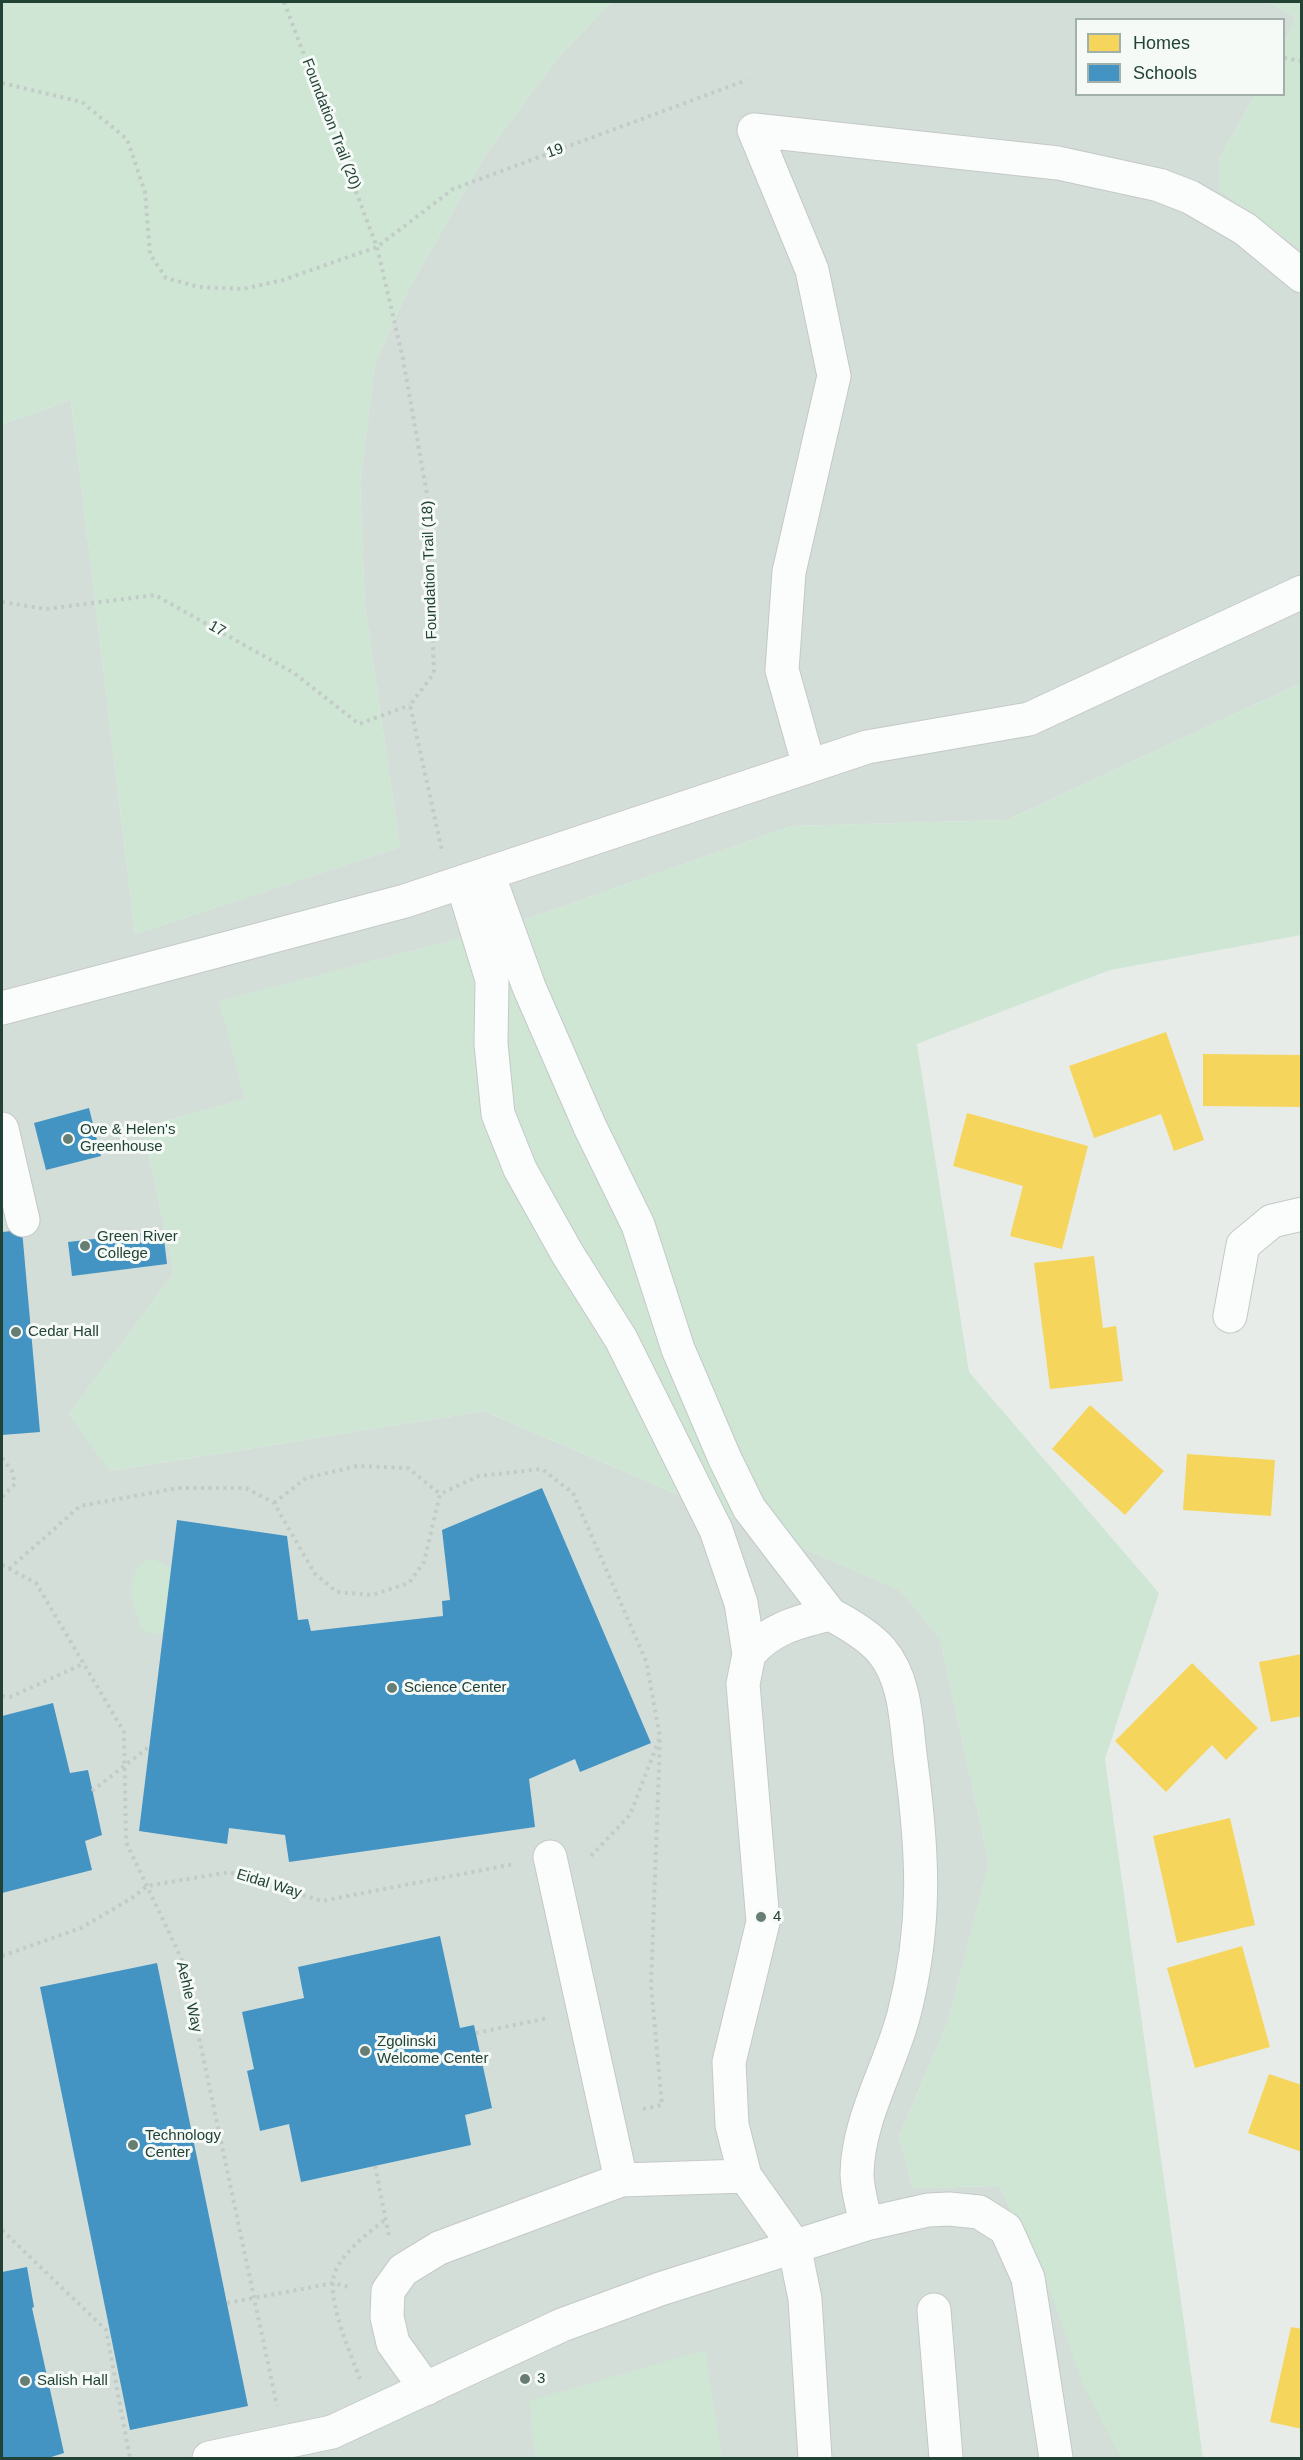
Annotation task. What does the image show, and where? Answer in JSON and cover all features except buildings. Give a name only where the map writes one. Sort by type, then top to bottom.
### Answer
[{"type":"street","points":[[809,766],[782,670],[789,572],[834,376],[812,270],[754,130],[1058,163],[1159,185],[1190,197],[1245,229],[1302,276]]},
{"type":"street","points":[[2,1008],[405,901],[867,747],[1029,720],[1302,592]]},
{"type":"street","points":[[466,881],[529,987],[590,1127],[638,1225],[678,1349],[725,1459],[749,1508],[830,1614],[882,1651],[902,1689],[921,1844],[920,1914],[914,1964],[904,2014],[889,2062],[870,2109],[861,2142],[857,2176],[866,2224]]},
{"type":"street","points":[[466,881],[492,980],[491,1044],[498,1114],[520,1169],[567,1252],[621,1339],[716,1530],[741,1603],[749,1654],[743,1684],[763,1923],[729,2061],[732,2125],[745,2176],[794,2245],[805,2299],[815,2458]]},
{"type":"street","points":[[2,1129],[23,1220]]},
{"type":"street","points":[[1230,1316],[1243,1245],[1272,1221],[1302,1214]]},
{"type":"street","points":[[749,1654],[766,1637],[780,1628],[830,1614]]},
{"type":"street","points":[[550,1857],[621,2180]]},
{"type":"street","points":[[426,2390],[393,2343],[387,2317],[393,2288],[403,2270],[439,2248],[621,2180],[745,2176]]},
{"type":"street","points":[[209,2458],[332,2432],[562,2325],[660,2289],[866,2224],[928,2210],[949,2209],[979,2212],[1006,2229],[1028,2277],[1056,2458]]},
{"type":"street","points":[[934,2310],[946,2458]]},
{"type":"path","name":"Foundation Trail (20)","points":[[284,2],[377,247]]},
{"type":"path","points":[[1285,58],[1302,61]]},
{"type":"path","name":"19","points":[[2,83],[82,102],[127,140],[145,192],[150,254],[166,278],[200,287],[243,289],[283,280],[377,247],[453,189],[747,80]]},
{"type":"path","name":"Foundation Trail (18)","points":[[377,247],[403,359],[428,500],[434,673],[410,705]]},
{"type":"path","name":"17","points":[[2,602],[46,609],[155,595],[294,673],[359,724],[410,705]]},
{"type":"path","points":[[410,705],[466,881]]},
{"type":"path","points":[[2,1458],[12,1471],[15,1484],[2,1497]]},
{"type":"path","points":[[274,1503],[306,1478],[357,1466],[408,1468],[440,1494]]},
{"type":"path","points":[[440,1494],[478,1476],[542,1469],[573,1494],[646,1661],[660,1737],[651,1985],[662,2105],[607,2114]]},
{"type":"path","points":[[9,1569],[80,1506],[178,1488],[246,1488],[274,1503],[315,1574],[336,1592],[372,1595],[409,1583],[423,1562],[440,1494]]},
{"type":"path","name":"Aehle Way","points":[[2,1565],[36,1583],[124,1732],[126,1842],[183,1962],[285,2442]]},
{"type":"path","points":[[2,1696],[10,1697],[85,1663]]},
{"type":"path","points":[[558,1892],[630,1815],[660,1737]]},
{"type":"path","points":[[92,1791],[150,1746]]},
{"type":"path","name":"Eidal Way","points":[[2,1956],[81,1928],[132,1898],[147,1886],[230,1872],[322,1901],[550,1857]]},
{"type":"path","points":[[476,2033],[584,2010]]},
{"type":"path","points":[[227,2304],[334,2283],[393,2288],[375,2166]]},
{"type":"path","points":[[2,2230],[106,2331],[130,2458]]},
{"type":"shaded area","name":"Green River College","points":[[611,2],[1268,2],[1296,17],[1285,43],[1285,18],[1075,18],[1075,96],[1254,96],[1219,159],[1219,190],[1301,249],[1301,683],[1007,820],[792,826],[504,927],[220,1001],[245,1099],[143,1127],[174,1273],[69,1414],[110,1471],[484,1411],[900,1590],[940,1638],[989,1863],[948,2022],[899,2136],[913,2188],[999,2186],[1046,2279],[1122,2458],[2,2458],[2,424],[71,400],[135,934],[400,847],[365,607],[360,483],[375,364],[406,294],[486,154],[556,60]]},
{"type":"green space","points":[[2,2],[611,2],[556,60],[486,154],[406,294],[375,364],[360,483],[365,607],[400,847],[135,934],[71,400],[2,424]]},
{"type":"green space","points":[[1268,2],[1301,2],[1301,249],[1219,190],[1219,159],[1254,96],[1285,96],[1285,43],[1296,17]]},
{"type":"green space","points":[[1301,683],[1301,935],[1110,970],[917,1044],[969,1372],[1159,1593],[1105,1759],[1203,2458],[1121,2458],[1083,2384],[1046,2279],[999,2186],[913,2188],[899,2136],[948,2022],[989,1863],[940,1638],[900,1590],[484,1411],[109,1471],[69,1414],[174,1273],[143,1127],[245,1099],[219,1001],[504,927],[792,826],[1007,820]]},
{"type":"green space","points":[[151,1558],[171,1568],[163,1633],[153,1634],[142,1629],[132,1599],[136,1571]]},
{"type":"green space","points":[[705,2350],[722,2458],[535,2458],[529,2401]]},
{"type":"place","name":"Ove & Helen's Greenhouse","points":[[68,1139]]},
{"type":"place","name":"Green River College","points":[[85,1246]]},
{"type":"place","name":"Cedar Hall","points":[[16,1332]]},
{"type":"place","name":"Science Center","points":[[392,1688]]},
{"type":"place","name":"4","points":[[761,1917]]},
{"type":"place","name":"Zgolinski Welcome Center","points":[[365,2051]]},
{"type":"place","name":"Technology Center","points":[[133,2145]]},
{"type":"place","name":"3","points":[[525,2379]]},
{"type":"place","name":"Salish Hall","points":[[25,2381]]}]
